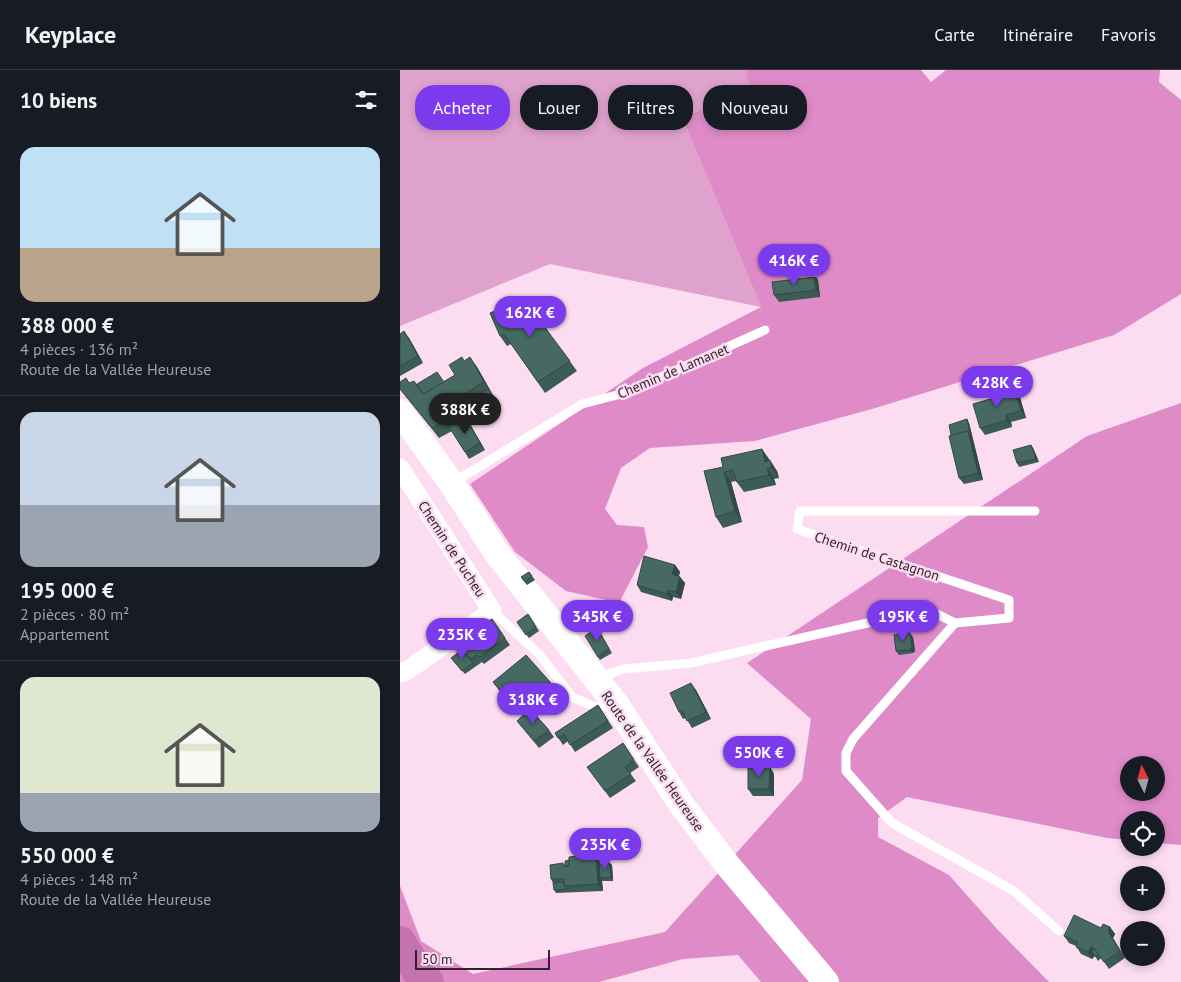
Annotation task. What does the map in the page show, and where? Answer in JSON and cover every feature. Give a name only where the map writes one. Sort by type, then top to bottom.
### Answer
[{"type":"street","name":"Route de la Vallée Heureuse","points":[[400,412],[452,484],[504,563],[616,704],[681,804],[725,862],[826,982]]},
{"type":"street","name":"Chemin de Pucheu","points":[[400,468],[492,611],[408,670],[400,673]]},
{"type":"lane","name":"Chemin de Lamanet","points":[[452,484],[582,404],[625,394],[766,330]]},
{"type":"lane","name":"Chemin de Castagnon","points":[[597,680],[623,668],[690,663],[885,619],[933,612],[955,622],[1009,618],[1008,600],[797,529],[800,511],[1035,511]]},
{"type":"lane","points":[[492,611],[539,654],[572,697],[595,707],[616,704]]},
{"type":"lane","points":[[955,622],[853,739],[846,753],[846,771],[892,823],[1014,891],[1060,931]]},
{"type":"shaded area","points":[[400,70],[745,70],[750,85],[703,85],[703,110],[693,113],[693,85],[608,85],[608,130],[687,130],[761,307],[550,264],[400,326]]},
{"type":"shaded area","points":[[745,70],[921,70],[931,82],[946,70],[1160,70],[1159,82],[1181,100],[1181,294],[1114,335],[872,409],[755,441],[650,448],[621,468],[605,509],[617,525],[644,527],[648,547],[619,603],[566,591],[515,552],[470,484],[643,368],[761,307],[687,130],[693,130],[693,113],[703,110],[703,130],[807,130],[807,85],[750,85]]},
{"type":"shaded area","points":[[1181,403],[1181,845],[1165,844],[1165,811],[1120,811],[1120,839],[907,797],[878,818],[878,837],[949,875],[997,929],[1049,982],[761,982],[738,955],[683,959],[599,982],[400,982],[400,886],[421,941],[473,974],[665,932],[802,780],[811,719],[747,663],[1087,436]]},
{"type":"building","points":[[814,277],[816,290],[774,295],[772,282]]},
{"type":"building","points":[[531,297],[540,321],[570,361],[538,382],[504,334],[500,336],[490,313]]},
{"type":"building","points":[[404,331],[418,356],[400,366],[400,334]]},
{"type":"building","points":[[462,357],[464,361],[470,357],[484,382],[454,400],[461,410],[432,428],[400,389],[400,382],[406,378],[409,383],[414,381],[423,394],[455,375],[449,365]]},
{"type":"building","points":[[437,372],[444,382],[423,394],[417,384]]},
{"type":"building","points":[[1014,387],[1021,411],[1006,415],[1007,420],[980,428],[973,404],[1000,396],[999,392]]},
{"type":"building","points":[[488,389],[493,397],[473,408],[468,400]]},
{"type":"building","points":[[466,418],[480,443],[465,452],[449,427]]},
{"type":"building","points":[[967,419],[970,434],[968,431],[951,435],[949,425]]},
{"type":"building","points":[[968,431],[978,473],[959,478],[949,436]]},
{"type":"building","points":[[1031,445],[1036,459],[1017,463],[1013,450]]},
{"type":"building","points":[[762,449],[765,462],[770,460],[772,468],[767,468],[769,475],[737,482],[733,470],[724,472],[735,511],[716,517],[704,471],[723,467],[721,458]]},
{"type":"building","points":[[644,556],[675,565],[672,574],[680,577],[676,592],[668,590],[667,594],[637,585]]},
{"type":"building","points":[[529,572],[532,576],[525,582],[521,577]]},
{"type":"building","points":[[528,614],[536,627],[526,635],[517,622]]},
{"type":"building","points":[[492,619],[505,638],[480,657],[477,655],[471,659],[460,647],[467,642],[463,636]]},
{"type":"building","points":[[597,628],[609,649],[598,657],[585,636]]},
{"type":"building","points":[[910,633],[912,647],[910,650],[896,651],[894,635]]},
{"type":"building","points":[[462,650],[473,663],[462,671],[451,658]]},
{"type":"building","points":[[526,655],[551,683],[535,695],[530,690],[514,703],[507,695],[505,697],[493,682]]},
{"type":"building","points":[[691,683],[706,712],[687,721],[682,710],[679,712],[670,693]]},
{"type":"building","points":[[598,705],[608,721],[570,745],[564,734],[558,738],[555,733]]},
{"type":"building","points":[[530,709],[549,730],[534,741],[517,721]]},
{"type":"building","points":[[623,743],[634,760],[625,767],[631,774],[605,791],[587,767]]},
{"type":"building","points":[[748,766],[770,767],[769,789],[748,789]]},
{"type":"building","points":[[596,854],[598,884],[564,886],[564,879],[551,879],[550,865],[563,863],[563,866],[569,866],[569,857]]},
{"type":"building","points":[[569,860],[569,866],[565,866],[565,861]]},
{"type":"building","points":[[599,862],[609,862],[611,877],[600,878]]},
{"type":"building","points":[[564,882],[564,886],[567,889],[554,890],[553,883]]},
{"type":"building","points":[[1074,915],[1101,928],[1103,924],[1110,927],[1108,931],[1120,951],[1104,962],[1092,946],[1088,952],[1076,947],[1078,942],[1064,936]]},
{"type":"building","points":[[1094,948],[1099,955],[1096,957],[1092,952]]},
{"type":"waterway","points":[[400,942],[420,975],[428,982]]}]
